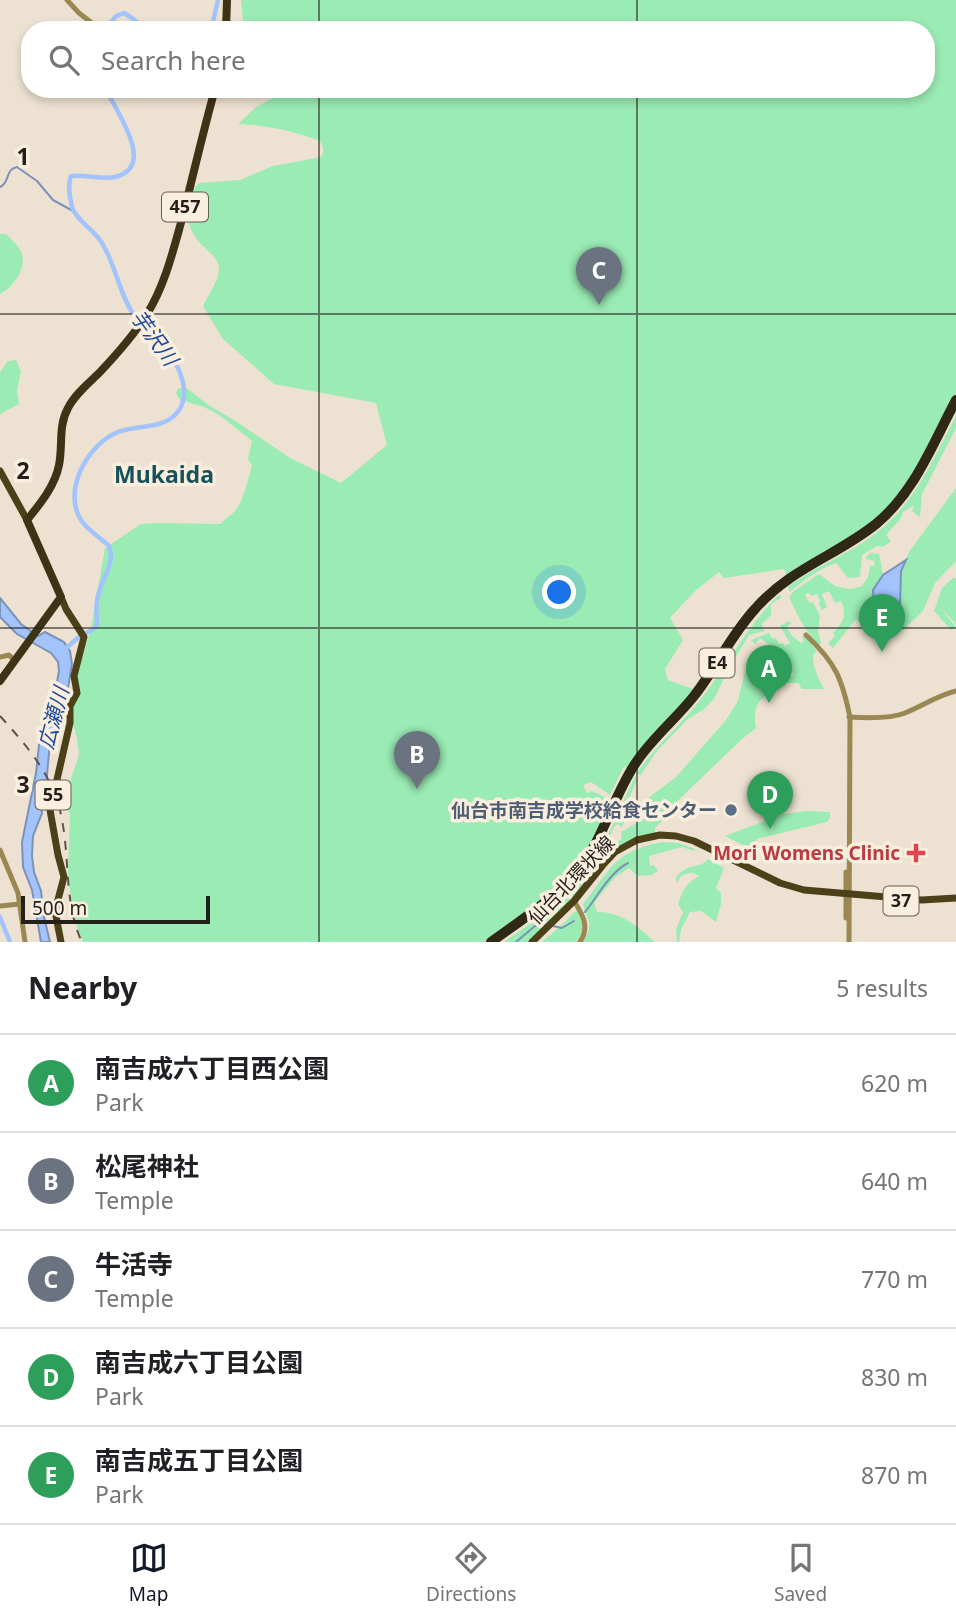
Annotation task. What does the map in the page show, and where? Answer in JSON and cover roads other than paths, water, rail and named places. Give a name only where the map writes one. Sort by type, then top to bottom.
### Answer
[{"type":"highway","points":[[226,21],[227,0]]},
{"type":"highway","name":"457","points":[[27,520],[56,475],[61,426],[69,404],[129,340],[158,295],[172,257],[212,98]]},
{"type":"highway","name":"E4","points":[[491,942],[540,907],[572,877],[591,851],[624,780],[635,763],[695,695],[741,626],[761,602],[803,568],[866,531],[899,500],[920,470],[956,400]]},
{"type":"highway","name":"E4","points":[[498,942],[552,904],[577,878],[598,848],[638,767],[695,702],[765,604],[802,573],[862,539],[895,512],[926,468],[956,409]]},
{"type":"highway","points":[[0,681],[61,597],[27,520]]},
{"type":"main road","points":[[0,471],[27,520]]},
{"type":"main road","name":"55","points":[[61,597],[84,637],[74,676],[77,693],[70,706],[70,723],[50,814],[64,877],[55,911],[61,942]]},
{"type":"main road","name":"仙台北環状線","points":[[534,942],[560,918],[619,853],[644,841],[665,838],[693,845],[778,885],[821,897],[848,896],[921,902],[956,899]]},
{"type":"street","points":[[67,0],[89,21]]},
{"type":"street","points":[[806,635],[836,677],[849,717],[847,942]]},
{"type":"street","points":[[0,657],[9,655],[15,661]]},
{"type":"street","points":[[849,717],[902,715],[934,698],[956,691]]},
{"type":"street","points":[[0,850],[17,889],[25,942]]},
{"type":"street","points":[[575,902],[586,926],[580,942]]},
{"type":"street","points":[[2,906],[20,904]]},
{"type":"water","points":[[906,560],[901,571],[900,605],[885,620],[874,609],[873,590],[883,575]]},
{"type":"water","name":"広瀬川","points":[[0,598],[21,624],[38,636],[45,632],[64,642],[70,651],[72,664],[56,738],[50,742],[46,786],[41,799],[42,813],[33,836],[34,872],[41,891],[50,942],[41,942],[32,890],[23,867],[22,842],[36,773],[41,726],[53,704],[58,662],[51,653],[17,634],[0,617]]},
{"type":"waterway","name":"芋沢川","points":[[213,21],[218,0]]},
{"type":"waterway","name":"芋沢川","points":[[112,21],[124,13],[136,21]]},
{"type":"waterway","name":"芋沢川","points":[[64,650],[97,625],[97,600],[111,559],[109,546],[84,524],[76,508],[76,482],[81,469],[88,457],[107,438],[124,430],[170,419],[182,405],[184,394],[178,367],[129,308],[105,249],[72,207],[69,187],[71,176],[115,177],[127,171],[133,162],[130,137],[111,98]]},
{"type":"waterway","points":[[0,187],[11,170],[17,167],[37,181],[53,200],[73,211]]},
{"type":"waterway","points":[[585,912],[609,879],[628,863]]},
{"type":"waterway","points":[[0,917],[10,942]]},
{"type":"waterway","points":[[553,926],[562,928],[574,921]]},
{"type":"waterway","points":[[516,942],[535,926],[547,925]]},
{"type":"railway","points":[[0,716],[30,751],[53,790],[62,820],[72,913],[82,942]]},
{"type":"place","name":"牛活寺","points":[[599,305]]},
{"type":"place","name":"南吉成五丁目公園","points":[[882,652]]},
{"type":"place","name":"南吉成六丁目西公園","points":[[769,703]]},
{"type":"place","name":"松尾神社","points":[[417,789]]},
{"type":"place","name":"仙台市南吉成学校給食センター","points":[[731,810]]},
{"type":"place","name":"南吉成六丁目公園","points":[[770,829]]},
{"type":"place","name":"Mori Womens Clinic","points":[[916,853]]},
{"type":"district","name":"Mukaida","points":[[164,475]]}]
